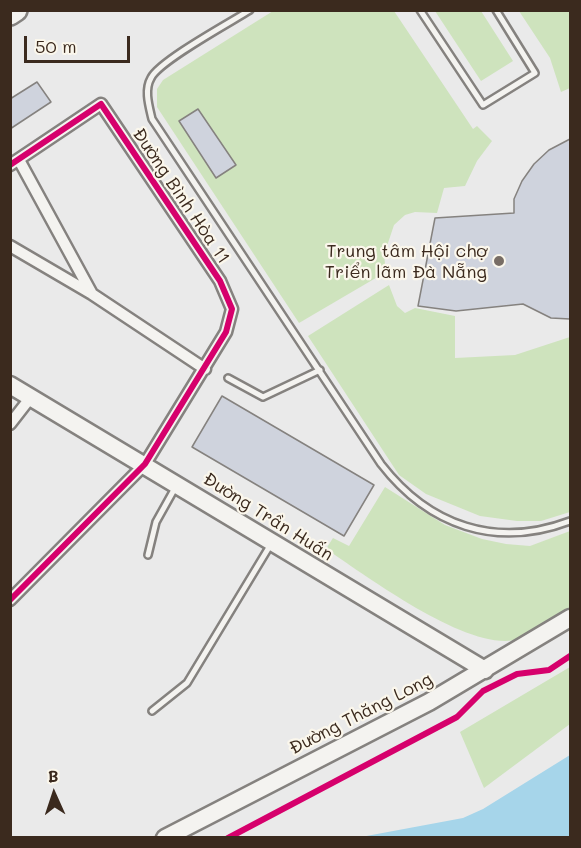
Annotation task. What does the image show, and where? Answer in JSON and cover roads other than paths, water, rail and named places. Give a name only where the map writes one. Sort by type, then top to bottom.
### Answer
[{"type":"highway","points":[[10,14],[16,10]]},
{"type":"street","name":"Đường Bình Hòa 11","points":[[10,600],[145,464],[226,332],[232,309],[220,281],[101,104],[15,163]]},
{"type":"street","points":[[15,163],[92,294]]},
{"type":"street","points":[[10,246],[92,294],[205,369]]},
{"type":"street","name":"Đường Trần Huấn","points":[[10,385],[485,670]]},
{"type":"street","points":[[10,424],[32,397]]},
{"type":"street","name":"Đường Thăng Long","points":[[165,837],[429,702],[570,618]]},
{"type":"lane","points":[[250,10],[158,69],[151,76],[149,105],[152,118],[389,474],[421,505],[438,516],[488,533],[534,532],[570,521]]},
{"type":"lane","points":[[420,10],[483,105],[535,73],[496,10]]},
{"type":"lane","points":[[228,378],[263,397],[320,370]]},
{"type":"lane","points":[[148,555],[156,522],[178,484]]},
{"type":"lane","points":[[152,711],[187,683],[272,543]]},
{"type":"water","points":[[570,755],[570,837],[361,837],[463,818],[483,809]]},
{"type":"place","name":"Trung tâm Hội chợ Triển lãm Đà Nẵng","points":[[499,261]]}]
